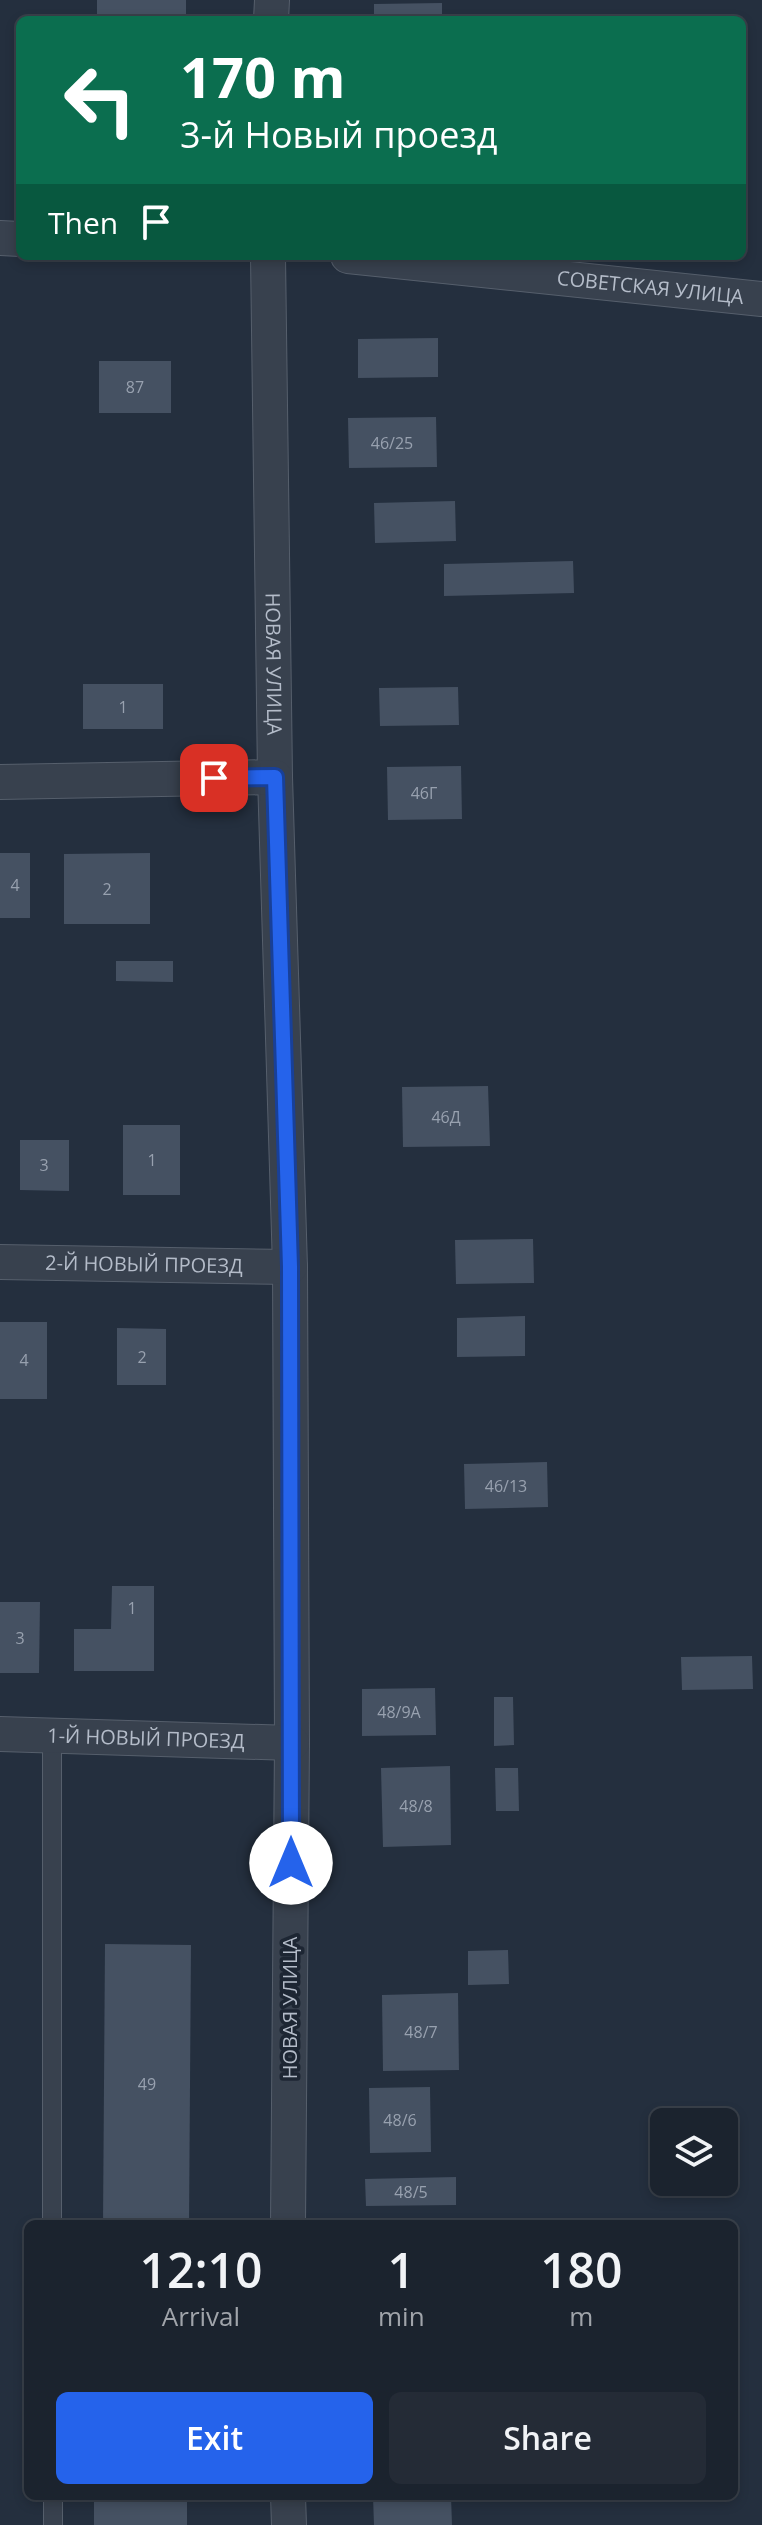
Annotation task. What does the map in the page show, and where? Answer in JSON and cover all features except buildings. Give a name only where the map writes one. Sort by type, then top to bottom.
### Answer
[{"type":"street","name":"НОВАЯ УЛИЦА","points":[[268,260],[275,777],[290,1267],[292,1743],[288,2220]]},
{"type":"street","name":"СОВЕТСКАЯ УЛИЦА","points":[[387,260],[762,299]]},
{"type":"street","points":[[0,782],[275,777]]},
{"type":"street","name":"2-Й НОВЫЙ ПРОЕЗД","points":[[0,1262],[290,1267]]},
{"type":"street","name":"1-Й НОВЫЙ ПРОЕЗД","points":[[0,1734],[292,1743]]},
{"type":"street","points":[[288,2500],[289,2525]]},
{"type":"lane","points":[[52,1734],[52,2220]]},
{"type":"lane","points":[[53,2500],[53,2525]]},
{"type":"route","points":[[214,778],[275,777],[290,1267],[291,1863]]}]
